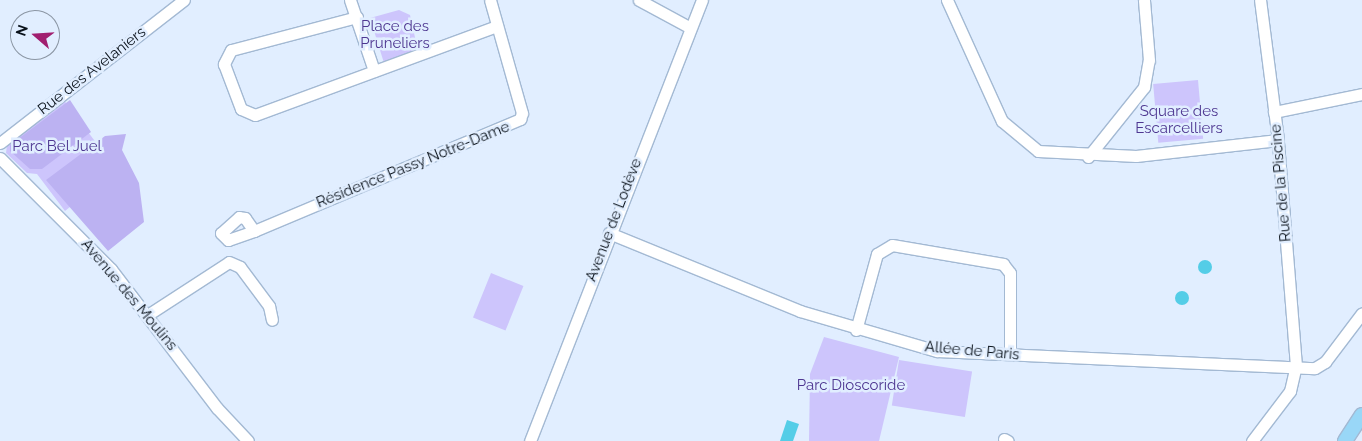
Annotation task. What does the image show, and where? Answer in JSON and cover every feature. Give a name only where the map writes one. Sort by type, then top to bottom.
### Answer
[{"type":"main road","points":[[1345,441],[1362,415]]},
{"type":"street","name":"Rue des Avelaniers","points":[[0,143],[184,0]]},
{"type":"street","points":[[350,0],[374,71]]},
{"type":"street","name":"Résidence Passy Notre-Dame","points":[[254,231],[515,124],[522,112],[490,0]]},
{"type":"street","points":[[639,0],[689,27]]},
{"type":"street","name":"Avenue de Lodève","points":[[530,441],[689,27],[702,0]]},
{"type":"street","points":[[947,0],[985,90],[1009,130],[1038,152],[1088,157],[1136,156],[1278,140]]},
{"type":"street","points":[[1088,157],[1144,87],[1149,60],[1144,0]]},
{"type":"street","name":"Rue de la Piscine","points":[[1252,441],[1290,391],[1296,366],[1278,140],[1260,0]]},
{"type":"street","points":[[356,17],[231,50],[224,64],[241,109],[255,115],[497,26]]},
{"type":"street","points":[[1274,112],[1362,94]]},
{"type":"street","name":"Avenue des Moulins","points":[[0,158],[98,255],[149,314],[217,408],[248,441]]},
{"type":"street","name":"Allée de Paris","points":[[609,233],[856,330],[937,351],[1315,368],[1325,362],[1362,312]]},
{"type":"street","points":[[856,330],[877,254],[892,246],[901,247],[1004,264],[1010,273],[1010,354]]},
{"type":"street","points":[[149,314],[229,262],[240,267],[269,306],[272,320]]},
{"type":"green space","name":"Place des Pruneliers","points":[[399,10],[410,15],[418,51],[384,63],[370,18]]},
{"type":"green space","name":"Square des Escarcelliers","points":[[1198,80],[1203,139],[1158,143],[1153,84]]},
{"type":"green space","name":"Parc Bel Juel","points":[[63,99],[116,169],[65,211],[37,174],[27,173],[6,153],[7,145]]},
{"type":"green space","points":[[70,100],[91,132],[42,169],[30,169],[10,151],[10,145]]},
{"type":"green space","points":[[126,134],[122,150],[139,183],[144,222],[108,251],[46,180],[105,136]]},
{"type":"green space","points":[[491,273],[523,286],[505,331],[473,318]]},
{"type":"green space","name":"Parc Dioscoride","points":[[824,337],[899,357],[879,441],[809,441],[810,374]]},
{"type":"green space","points":[[899,360],[972,372],[965,417],[892,405]]},
{"type":"water","points":[[1202,260],[1208,260],[1212,267],[1208,274],[1202,274],[1198,270],[1198,264]]},
{"type":"water","points":[[1179,291],[1185,291],[1189,298],[1185,305],[1179,305],[1175,301],[1175,295]]},
{"type":"water","points":[[787,420],[799,424],[793,441],[780,441]]}]
